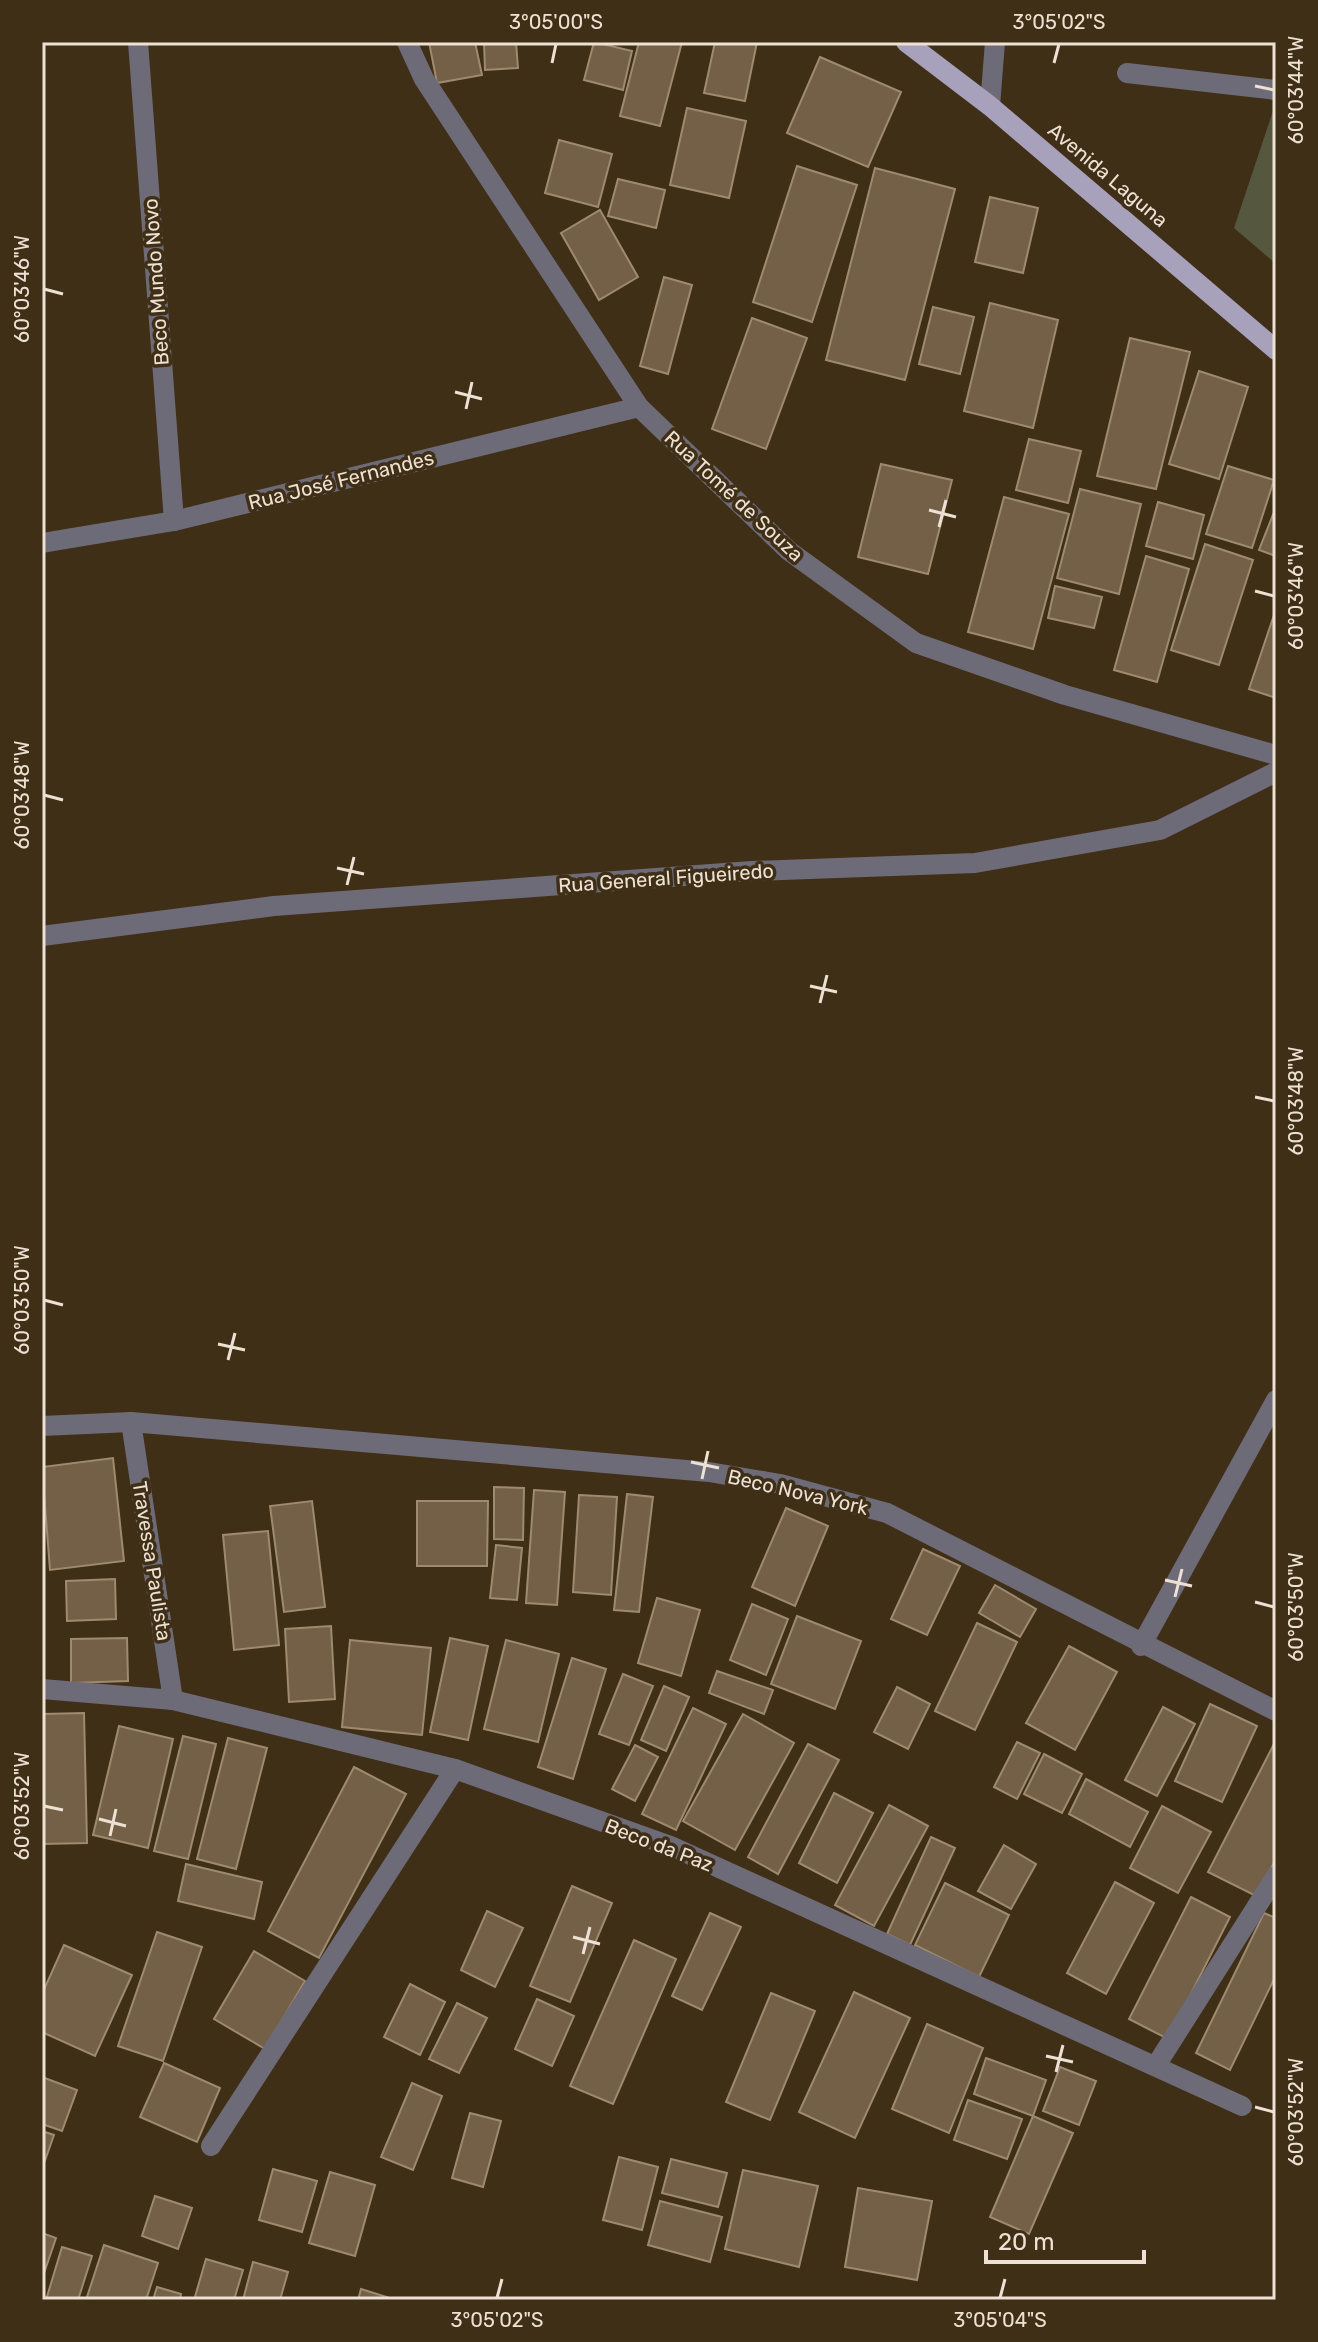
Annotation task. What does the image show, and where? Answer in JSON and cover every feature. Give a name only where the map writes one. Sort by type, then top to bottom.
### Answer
[{"type":"main road","name":"Avenida Laguna","points":[[906,42],[990,106],[1276,350]]},
{"type":"street","name":"Beco Mundo Novo","points":[[138,42],[174,521]]},
{"type":"street","name":"Rua Tomé de Souza","points":[[407,42],[424,79],[639,407],[789,551],[916,643],[1065,695],[1276,755]]},
{"type":"street","points":[[990,106],[995,42]]},
{"type":"street","points":[[1127,73],[1276,90]]},
{"type":"street","name":"Rua José Fernandes","points":[[42,543],[174,521],[639,407]]},
{"type":"street","name":"Rua General Figueiredo","points":[[42,936],[274,906],[752,871],[975,863],[1160,830],[1276,772]]},
{"type":"street","points":[[1141,1646],[1276,1400]]},
{"type":"street","name":"Beco Nova York","points":[[42,1426],[131,1422],[709,1472],[780,1484],[887,1513],[1141,1646],[1276,1711]]},
{"type":"street","name":"Travessa Paulista","points":[[131,1422],[173,1700]]},
{"type":"street","name":"Beco da Paz","points":[[42,1689],[173,1700],[455,1769],[673,1847],[1157,2064],[1242,2106]]},
{"type":"street","points":[[211,2146],[455,1769]]},
{"type":"street","points":[[1157,2064],[1276,1876]]},
{"type":"green space","points":[[1273,111],[1276,111],[1276,264],[1234,228]]},
{"type":"building","points":[[429,42],[475,42],[482,75],[437,83]]},
{"type":"building","points":[[484,42],[516,42],[518,68],[485,70]]},
{"type":"building","points":[[594,42],[632,51],[623,90],[584,80]]},
{"type":"building","points":[[639,42],[682,42],[660,126],[620,116]]},
{"type":"building","points":[[715,42],[757,42],[745,101],[704,93]]},
{"type":"building","points":[[820,57],[901,92],[868,167],[787,133]]},
{"type":"building","points":[[687,108],[746,121],[729,198],[670,185]]},
{"type":"building","points":[[559,140],[612,154],[598,207],[545,193]]},
{"type":"building","points":[[797,166],[857,185],[812,322],[753,302]]},
{"type":"building","points":[[875,168],[955,189],[905,380],[826,360]]},
{"type":"building","points":[[618,179],[665,190],[656,228],[608,216]]},
{"type":"building","points":[[990,197],[1038,208],[1023,273],[975,262]]},
{"type":"building","points":[[600,210],[638,277],[599,300],[561,233]]},
{"type":"building","points":[[664,277],[692,285],[668,374],[640,366]]},
{"type":"building","points":[[990,303],[1058,320],[1033,428],[964,411]]},
{"type":"building","points":[[933,307],[974,317],[960,374],[919,364]]},
{"type":"building","points":[[752,318],[807,338],[766,449],[712,429]]},
{"type":"building","points":[[1130,338],[1190,352],[1156,489],[1097,476]]},
{"type":"building","points":[[1199,371],[1248,387],[1219,479],[1169,464]]},
{"type":"building","points":[[1029,439],[1081,451],[1068,503],[1016,490]]},
{"type":"building","points":[[881,464],[952,480],[928,574],[858,557]]},
{"type":"building","points":[[1228,466],[1274,480],[1252,548],[1206,534]]},
{"type":"building","points":[[1080,489],[1141,504],[1119,594],[1057,578]]},
{"type":"building","points":[[1004,497],[1069,514],[1033,649],[968,632]]},
{"type":"building","points":[[1158,502],[1204,515],[1193,559],[1146,546]]},
{"type":"building","points":[[1276,507],[1276,556],[1259,550]]},
{"type":"building","points":[[1205,544],[1253,560],[1219,665],[1171,650]]},
{"type":"building","points":[[1146,556],[1189,569],[1157,682],[1114,670]]},
{"type":"building","points":[[1055,586],[1102,597],[1094,628],[1048,618]]},
{"type":"building","points":[[1276,609],[1276,698],[1249,689]]},
{"type":"building","points":[[113,1458],[124,1561],[50,1570],[42,1467]]},
{"type":"building","points":[[494,1487],[524,1488],[523,1540],[494,1539]]},
{"type":"building","points":[[534,1490],[565,1492],[557,1605],[526,1603]]},
{"type":"building","points":[[627,1494],[653,1497],[639,1612],[614,1610]]},
{"type":"building","points":[[579,1495],[617,1497],[611,1595],[573,1592]]},
{"type":"building","points":[[312,1501],[325,1607],[284,1612],[270,1506]]},
{"type":"building","points":[[417,1501],[488,1501],[487,1566],[417,1566]]},
{"type":"building","points":[[786,1508],[828,1526],[795,1606],[752,1587]]},
{"type":"building","points":[[268,1531],[279,1645],[234,1650],[223,1535]]},
{"type":"building","points":[[496,1545],[522,1548],[517,1600],[490,1598]]},
{"type":"building","points":[[923,1549],[960,1566],[927,1635],[891,1619]]},
{"type":"building","points":[[115,1579],[116,1619],[67,1621],[66,1581]]},
{"type":"building","points":[[995,1585],[1036,1609],[1020,1637],[979,1613]]},
{"type":"building","points":[[657,1598],[700,1610],[681,1676],[638,1663]]},
{"type":"building","points":[[752,1604],[788,1619],[766,1675],[730,1660]]},
{"type":"building","points":[[797,1616],[861,1641],[835,1709],[771,1684]]},
{"type":"building","points":[[977,1623],[1017,1642],[975,1730],[935,1711]]},
{"type":"building","points":[[331,1626],[335,1699],[289,1702],[285,1629]]},
{"type":"building","points":[[127,1638],[128,1681],[71,1683],[71,1639]]},
{"type":"building","points":[[450,1638],[488,1646],[468,1740],[430,1732]]},
{"type":"building","points":[[350,1640],[431,1648],[422,1735],[342,1727]]},
{"type":"building","points":[[506,1640],[559,1654],[538,1742],[484,1729]]},
{"type":"building","points":[[1069,1646],[1117,1672],[1075,1750],[1026,1723]]},
{"type":"building","points":[[572,1658],[606,1669],[573,1779],[538,1767]]},
{"type":"building","points":[[717,1671],[773,1690],[764,1714],[709,1693]]},
{"type":"building","points":[[623,1674],[653,1686],[629,1745],[599,1734]]},
{"type":"building","points":[[664,1686],[689,1697],[666,1751],[641,1740]]},
{"type":"building","points":[[897,1687],[930,1704],[908,1749],[874,1732]]},
{"type":"building","points":[[1210,1704],[1257,1726],[1222,1802],[1175,1781]]},
{"type":"building","points":[[1163,1707],[1195,1724],[1157,1796],[1125,1780]]},
{"type":"building","points":[[693,1708],[726,1724],[676,1830],[642,1814]]},
{"type":"building","points":[[84,1713],[87,1843],[42,1844],[42,1714]]},
{"type":"building","points":[[743,1714],[794,1743],[735,1850],[683,1821]]},
{"type":"building","points":[[119,1726],[173,1739],[148,1848],[93,1835]]},
{"type":"building","points":[[183,1736],[216,1744],[188,1859],[154,1851]]},
{"type":"building","points":[[228,1738],[267,1748],[236,1869],[197,1859]]},
{"type":"building","points":[[1017,1742],[1040,1753],[1017,1799],[994,1787]]},
{"type":"building","points":[[808,1744],[839,1760],[778,1874],[748,1857]]},
{"type":"building","points":[[1274,1744],[1276,1859],[1256,1896],[1208,1872]]},
{"type":"building","points":[[635,1745],[658,1757],[635,1801],[612,1789]]},
{"type":"building","points":[[1044,1754],[1082,1774],[1062,1813],[1024,1794]]},
{"type":"building","points":[[354,1767],[406,1794],[319,1958],[268,1931]]},
{"type":"building","points":[[1086,1779],[1148,1812],[1130,1847],[1069,1814]]},
{"type":"building","points":[[834,1793],[873,1813],[837,1883],[799,1863]]},
{"type":"building","points":[[889,1805],[928,1826],[874,1926],[835,1905]]},
{"type":"building","points":[[1162,1806],[1211,1832],[1178,1893],[1130,1868]]},
{"type":"building","points":[[931,1837],[955,1848],[910,1945],[887,1934]]},
{"type":"building","points":[[1004,1845],[1036,1864],[1011,1909],[978,1891]]},
{"type":"building","points":[[186,1864],[262,1882],[254,1919],[178,1901]]},
{"type":"building","points":[[1115,1882],[1154,1903],[1106,1994],[1067,1973]]},
{"type":"building","points":[[945,1883],[1009,1915],[979,1977],[915,1945]]},
{"type":"building","points":[[572,1886],[612,1903],[570,2002],[530,1986]]},
{"type":"building","points":[[1191,1897],[1230,1917],[1168,2039],[1129,2019]]},
{"type":"building","points":[[487,1911],[523,1928],[495,1987],[461,1970]]},
{"type":"building","points":[[710,1913],[741,1927],[702,2010],[672,1996]]},
{"type":"building","points":[[1264,1913],[1276,1918],[1276,1975],[1230,2070],[1196,2053]]},
{"type":"building","points":[[157,1932],[202,1947],[163,2061],[118,2046]]},
{"type":"building","points":[[634,1940],[676,1959],[613,2104],[570,2086]]},
{"type":"building","points":[[64,1945],[132,1975],[95,2056],[42,2032],[42,1994]]},
{"type":"building","points":[[254,1951],[305,1981],[265,2049],[214,2019]]},
{"type":"building","points":[[410,1984],[445,2002],[420,2055],[384,2037]]},
{"type":"building","points":[[854,1992],[910,2018],[855,2138],[799,2112]]},
{"type":"building","points":[[771,1993],[815,2011],[770,2120],[726,2102]]},
{"type":"building","points":[[537,1999],[574,2016],[552,2066],[515,2049]]},
{"type":"building","points":[[457,2003],[487,2018],[459,2073],[429,2059]]},
{"type":"building","points":[[927,2024],[983,2048],[949,2133],[892,2109]]},
{"type":"building","points":[[986,2058],[1046,2080],[1033,2116],[974,2094]]},
{"type":"building","points":[[164,2063],[220,2088],[197,2142],[140,2117]]},
{"type":"building","points":[[1060,2067],[1096,2081],[1079,2125],[1043,2111]]},
{"type":"building","points":[[42,2077],[77,2090],[62,2131],[42,2124]]},
{"type":"building","points":[[412,2083],[442,2096],[413,2170],[381,2157]]},
{"type":"building","points":[[968,2100],[1022,2119],[1007,2159],[954,2140]]},
{"type":"building","points":[[470,2113],[501,2121],[483,2187],[452,2178]]},
{"type":"building","points":[[1033,2116],[1073,2133],[1029,2234],[990,2217]]},
{"type":"building","points":[[42,2131],[54,2135],[42,2169]]},
{"type":"building","points":[[619,2157],[658,2167],[642,2230],[603,2220]]},
{"type":"building","points":[[671,2159],[727,2173],[718,2207],[662,2193]]},
{"type":"building","points":[[273,2169],[317,2181],[302,2232],[259,2220]]},
{"type":"building","points":[[743,2170],[818,2186],[799,2267],[725,2249]]},
{"type":"building","points":[[330,2172],[375,2185],[355,2256],[309,2243]]},
{"type":"building","points":[[858,2188],[932,2201],[917,2280],[845,2267]]},
{"type":"building","points":[[155,2196],[192,2208],[178,2249],[142,2236]]},
{"type":"building","points":[[660,2201],[722,2217],[710,2262],[648,2245]]},
{"type":"building","points":[[42,2233],[56,2238],[42,2279]]},
{"type":"building","points":[[104,2245],[158,2263],[146,2300],[86,2300]]},
{"type":"building","points":[[62,2247],[92,2256],[78,2300],[46,2300]]},
{"type":"building","points":[[206,2259],[243,2270],[234,2300],[194,2300]]},
{"type":"building","points":[[253,2262],[288,2272],[280,2300],[243,2300]]},
{"type":"building","points":[[157,2287],[181,2294],[180,2300],[153,2300]]},
{"type":"building","points":[[361,2289],[396,2300],[358,2300]]}]
